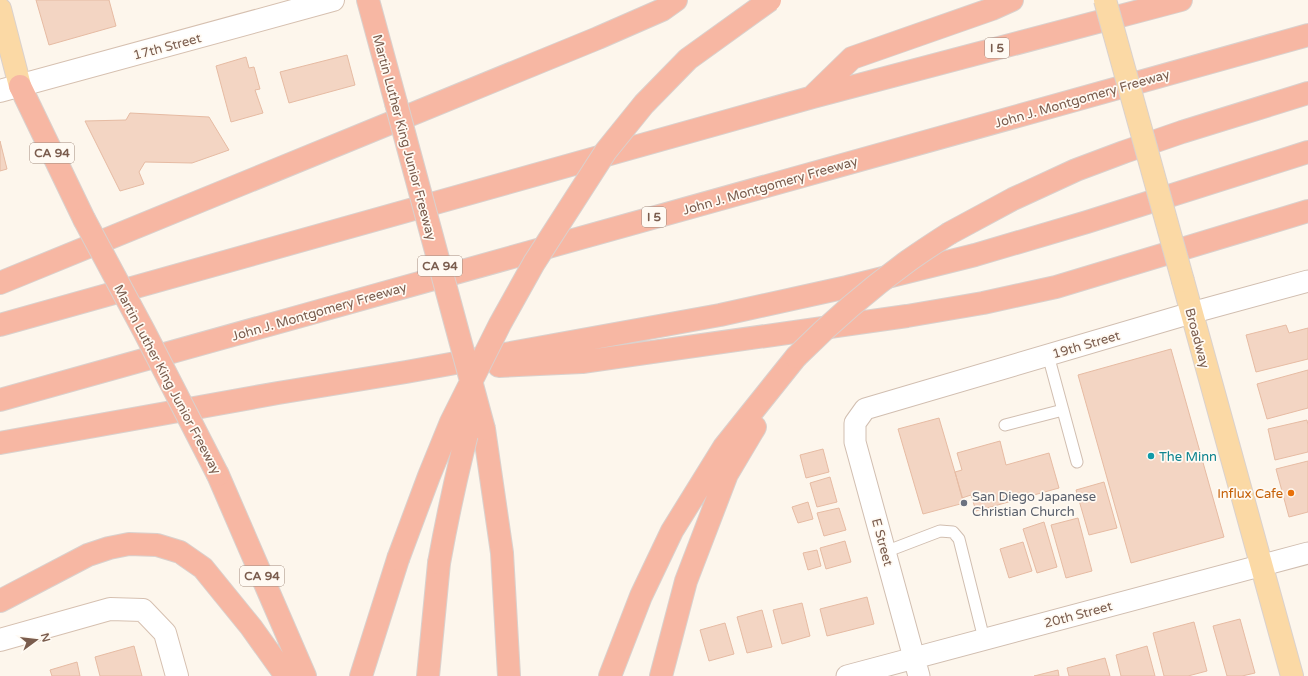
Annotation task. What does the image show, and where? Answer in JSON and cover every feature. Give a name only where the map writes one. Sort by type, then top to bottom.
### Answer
[{"type":"highway","name":"Martin Luther King Junior Freeway","points":[[368,0],[484,429],[502,553],[509,676]]},
{"type":"highway","points":[[0,283],[598,38],[662,10],[676,0]]},
{"type":"highway","points":[[361,676],[407,533],[451,422],[500,324],[534,262],[606,151],[644,104],[688,60],[770,0]]},
{"type":"highway","points":[[813,97],[852,58],[1012,0]]},
{"type":"highway","name":"I 5","points":[[0,325],[813,97],[1181,0]]},
{"type":"highway","name":"John J. Montgomery Freeway","points":[[0,400],[1308,35]]},
{"type":"highway","name":"Martin Luther King Junior Freeway","points":[[10,88],[84,219],[218,475],[306,676]]},
{"type":"highway","points":[[610,676],[641,596],[672,531],[724,447],[796,357],[832,321],[910,260],[950,233],[1013,199],[1076,170],[1124,152],[1308,92]]},
{"type":"highway","points":[[0,443],[720,315],[847,287],[983,252],[1087,222],[1308,152]]},
{"type":"highway","points":[[406,372],[582,362],[907,316],[983,303],[1056,287],[1308,211]]},
{"type":"highway","points":[[428,676],[439,563],[451,498],[465,440],[500,324]]},
{"type":"highway","points":[[661,676],[686,581],[727,474],[796,357]]},
{"type":"highway","points":[[0,601],[88,555],[109,548],[129,544],[157,545],[180,552],[203,568],[250,627],[286,676]]},
{"type":"main road","name":"17th Street","points":[[10,88],[333,0]]},
{"type":"main road","name":"Broadway","points":[[1104,0],[1292,676]]},
{"type":"main road","points":[[0,9],[10,88]]},
{"type":"main road","points":[[0,640],[110,609],[143,610],[165,633],[176,676]]},
{"type":"street","name":"19th Street","points":[[865,409],[1191,313],[1308,281]]},
{"type":"street","name":"E Street","points":[[865,409],[856,423],[855,442],[917,667]]},
{"type":"street","name":"20th Street","points":[[847,676],[917,667],[984,639],[1308,553]]},
{"type":"lane","points":[[1048,355],[1077,462]]},
{"type":"lane","points":[[1005,425],[1063,410]]},
{"type":"lane","points":[[886,552],[940,531],[953,532],[959,539],[984,639]]},
{"type":"building","points":[[36,0],[109,0],[116,26],[49,45]]},
{"type":"building","points":[[347,55],[355,85],[289,103],[280,72]]},
{"type":"building","points":[[246,57],[249,68],[254,67],[260,89],[255,90],[263,113],[231,122],[216,66]]},
{"type":"building","points":[[130,113],[209,117],[229,150],[192,163],[145,162],[139,172],[144,184],[120,191],[85,121],[126,120]]},
{"type":"building","points":[[0,141],[7,169],[0,171]]},
{"type":"building","points":[[1286,325],[1289,333],[1308,328],[1308,359],[1256,372],[1246,335]]},
{"type":"building","name":"The Minn","points":[[1171,349],[1224,537],[1131,563],[1078,375]]},
{"type":"building","points":[[1308,370],[1308,408],[1267,419],[1257,384]]},
{"type":"building","points":[[939,418],[964,503],[923,514],[898,429]]},
{"type":"building","points":[[1307,420],[1308,452],[1275,460],[1268,429]]},
{"type":"building","points":[[1000,441],[1006,465],[1049,453],[1059,488],[976,511],[971,495],[962,498],[955,472],[962,470],[957,453]]},
{"type":"building","points":[[823,449],[829,472],[806,478],[800,455]]},
{"type":"building","points":[[1308,461],[1308,512],[1289,517],[1276,469]]},
{"type":"building","points":[[830,477],[837,502],[817,507],[810,483]]},
{"type":"building","points":[[1104,482],[1117,528],[1089,535],[1076,490]]},
{"type":"building","points":[[808,502],[813,519],[798,523],[792,507]]},
{"type":"building","points":[[839,508],[846,530],[824,536],[817,513]]},
{"type":"building","points":[[1078,518],[1092,571],[1066,578],[1051,525]]},
{"type":"building","points":[[1044,522],[1057,567],[1037,573],[1023,529]]},
{"type":"building","points":[[845,541],[851,562],[826,569],[820,548]]},
{"type":"building","points":[[1023,542],[1032,571],[1009,578],[1000,549]]},
{"type":"building","points":[[817,550],[821,566],[808,570],[803,553]]},
{"type":"building","points":[[867,597],[874,624],[827,636],[820,609]]},
{"type":"building","points":[[802,603],[810,636],[782,644],[773,610]]},
{"type":"building","points":[[762,610],[772,647],[747,653],[737,617]]},
{"type":"building","points":[[1240,619],[1255,673],[1242,676],[1227,676],[1213,626]]},
{"type":"building","points":[[1194,622],[1207,671],[1188,676],[1164,676],[1153,633]]},
{"type":"building","points":[[725,623],[734,654],[709,661],[700,630]]},
{"type":"building","points":[[134,646],[142,676],[100,676],[95,657]]},
{"type":"building","points":[[1147,646],[1155,676],[1121,676],[1116,655]]},
{"type":"building","points":[[1105,658],[1110,676],[1069,676],[1067,668]]},
{"type":"building","points":[[77,662],[80,676],[52,676],[50,670]]},
{"type":"building","points":[[1058,670],[1059,676],[1034,676]]},
{"type":"place","name":"The Minn","points":[[1151,456]]},
{"type":"place","name":"Influx Cafe","points":[[1291,493]]},
{"type":"place","name":"San Diego Japanese Christian Church","points":[[964,503]]}]
